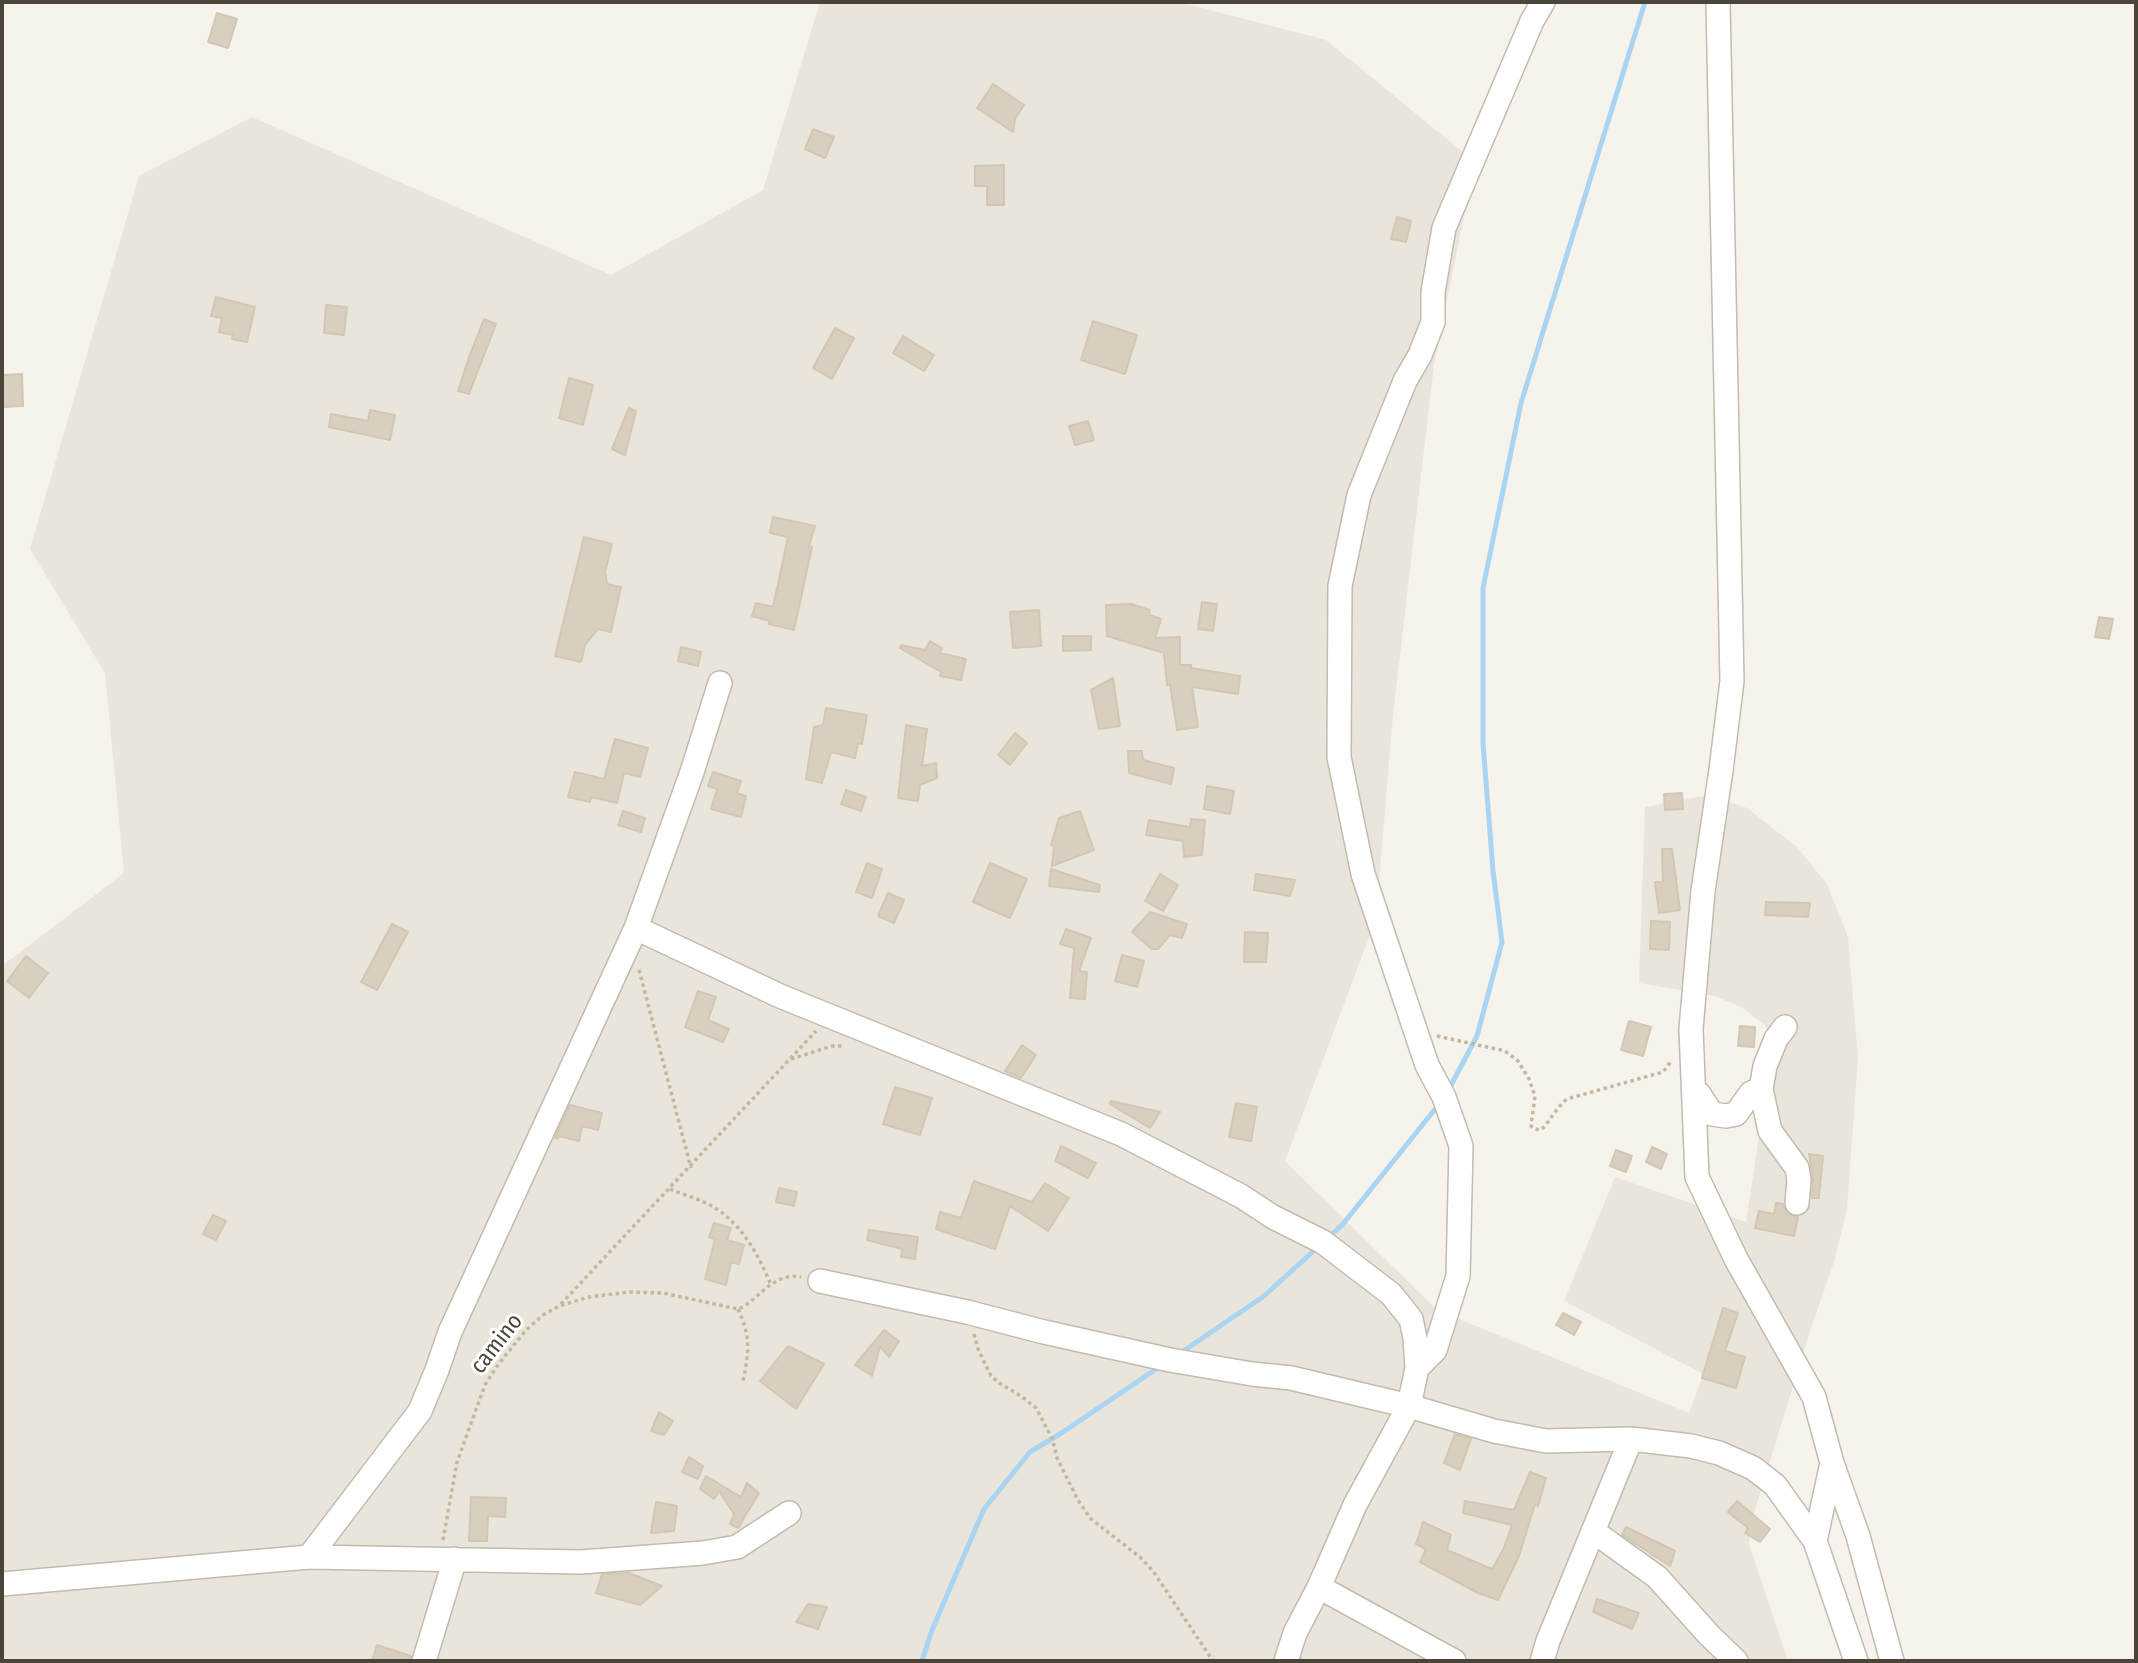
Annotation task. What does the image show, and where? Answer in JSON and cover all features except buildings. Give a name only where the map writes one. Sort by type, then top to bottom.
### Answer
[{"type":"street","points":[[1417,1368],[1435,1350],[1458,1276],[1461,1146],[1444,1097],[1427,1065],[1363,874],[1339,757],[1340,586],[1359,495],[1405,381],[1420,355],[1433,321],[1433,292],[1444,228],[1532,21],[1543,2]]},
{"type":"street","points":[[1718,2],[1732,681],[1703,891],[1691,1029],[1697,1177],[1736,1259],[1814,1397],[1832,1463],[1858,1536],[1892,1661]]},
{"type":"street","points":[[309,1557],[420,1411],[450,1332],[633,933],[692,772],[720,683]]},
{"type":"street","points":[[633,933],[780,996],[1121,1134],[1323,1242],[1391,1294],[1411,1319],[1417,1368],[1409,1406],[1355,1505],[1319,1587],[1295,1633],[1286,1661]]},
{"type":"street","points":[[1785,1027],[1776,1039],[1765,1066],[1762,1089],[1770,1131],[1797,1168],[1800,1180],[1797,1203]]},
{"type":"street","points":[[1694,1091],[1712,1114],[1726,1116],[1735,1114],[1751,1093],[1762,1089]]},
{"type":"street","points":[[820,1281],[967,1312],[1170,1360],[1291,1378],[1409,1406],[1494,1432],[1546,1441],[1631,1439],[1691,1446],[1719,1453],[1753,1468],[1775,1485],[1815,1541],[1856,1661]]},
{"type":"street","points":[[1542,1661],[1631,1439]]},
{"type":"street","points":[[1815,1541],[1832,1463]]},
{"type":"street","points":[[2,1584],[309,1557],[582,1562],[704,1553],[737,1547],[789,1513]]},
{"type":"street","points":[[1593,1531],[1657,1577],[1736,1661]]},
{"type":"street","points":[[424,1661],[447,1559]]},
{"type":"street","points":[[1319,1587],[1420,1654],[1454,1661]]},
{"type":"street","points":[[1295,1633],[1296,1661]]},
{"type":"path","points":[[633,933],[691,1168]]},
{"type":"path","points":[[559,1306],[831,1016]]},
{"type":"path","points":[[1416,1031],[1505,1051],[1518,1061],[1535,1096],[1531,1126],[1541,1130],[1567,1099],[1663,1072],[1678,1053],[1691,1029]]},
{"type":"path","points":[[791,1059],[832,1046],[854,1045]]},
{"type":"path","points":[[670,1189],[709,1205],[736,1226],[757,1254],[771,1285]]},
{"type":"path","points":[[743,1381],[748,1339],[738,1309],[780,1278],[791,1276],[820,1281]]},
{"type":"path","name":"camino","points":[[447,1559],[457,1462],[485,1385],[526,1330],[543,1315],[559,1306],[589,1297],[629,1292],[663,1293],[738,1309]]},
{"type":"path","points":[[967,1312],[978,1349],[991,1376],[1036,1408],[1052,1438],[1056,1458],[1078,1500],[1091,1518],[1140,1557],[1153,1571],[1213,1661]]},
{"type":"shaded area","points":[[820,2],[1179,2],[1326,40],[1475,162],[1434,365],[1393,715],[1376,919],[1285,1161],[1437,1310],[1689,1413],[1702,1378],[1701,1373],[1564,1301],[1615,1177],[1746,1222],[1772,1051],[1765,1025],[1741,1007],[1715,996],[1639,983],[1645,807],[1708,795],[1747,808],[1797,847],[1827,884],[1848,937],[1858,1058],[1847,1209],[1834,1262],[1751,1523],[1749,1544],[1788,1661],[2,1661],[2,966],[124,873],[105,673],[30,549],[139,176],[252,117],[611,275],[763,190]]},
{"type":"waterway","points":[[1449,1089],[1477,1036],[1502,942],[1493,871],[1483,743],[1483,588],[1521,403],[1645,2]]},
{"type":"waterway","points":[[1328,1238],[1343,1224],[1440,1103]]},
{"type":"waterway","points":[[1179,1354],[1264,1296],[1318,1247]]},
{"type":"waterway","points":[[922,1661],[932,1630],[984,1509],[1030,1452],[1162,1365]]}]
